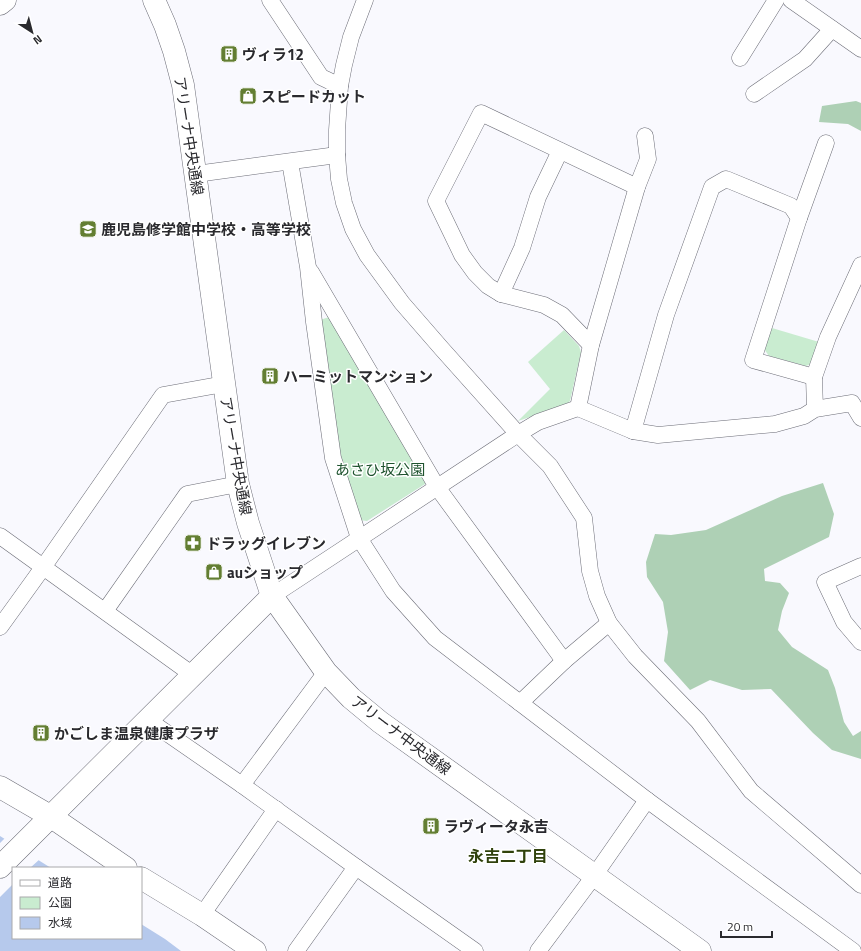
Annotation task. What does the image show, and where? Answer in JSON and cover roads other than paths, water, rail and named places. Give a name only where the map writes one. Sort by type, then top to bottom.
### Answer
[{"type":"street","points":[[0,4],[5,0]]},
{"type":"street","name":"アリーナ中央通線","points":[[154,0],[165,25],[183,85],[238,484],[248,523],[272,596],[326,672],[351,698],[380,722],[700,951]]},
{"type":"street","points":[[270,0],[321,77],[340,86]]},
{"type":"street","points":[[740,58],[776,0]]},
{"type":"street","points":[[791,0],[861,49]]},
{"type":"street","points":[[363,2],[351,37],[340,86],[337,155],[339,179],[344,202],[353,229],[367,255],[402,303],[518,434],[550,466],[584,518],[590,571],[597,596],[609,623],[635,656],[698,721],[751,791],[861,885]]},
{"type":"street","points":[[754,94],[805,59],[832,28]]},
{"type":"street","points":[[591,345],[562,315],[544,305],[501,294],[488,286],[475,273],[462,255],[436,201],[481,113],[637,187]]},
{"type":"street","points":[[578,408],[591,345],[637,187],[648,159],[645,136]]},
{"type":"street","points":[[814,377],[753,360],[799,218],[826,143]]},
{"type":"street","points":[[501,294],[522,248],[538,197],[560,151]]},
{"type":"street","points":[[196,174],[337,155]]},
{"type":"street","points":[[290,162],[308,267],[333,458],[359,538],[392,591],[435,638],[647,800],[853,951]]},
{"type":"street","points":[[633,431],[666,316],[712,186],[726,179],[791,206],[799,218]]},
{"type":"street","points":[[815,409],[814,377],[828,337],[861,265]]},
{"type":"street","points":[[308,267],[438,488],[564,661]]},
{"type":"street","points":[[1,623],[44,566],[163,395],[224,384]]},
{"type":"street","points":[[0,867],[272,596],[538,422],[578,408],[633,431],[658,435],[775,424],[804,416],[815,409],[852,403],[861,418]]},
{"type":"street","points":[[105,611],[187,494],[238,484]]},
{"type":"street","points":[[0,536],[44,566],[193,675]]},
{"type":"street","points":[[861,566],[825,582],[844,622],[861,642]]},
{"type":"street","points":[[520,703],[564,661],[609,623]]},
{"type":"street","points":[[242,785],[326,672]]},
{"type":"street","points":[[148,720],[475,951]]},
{"type":"street","points":[[0,788],[50,816],[125,867]]},
{"type":"street","points":[[538,951],[594,876],[647,800]]},
{"type":"street","points":[[202,915],[276,809]]},
{"type":"street","points":[[296,951],[356,867]]},
{"type":"street","points":[[142,879],[202,915],[255,951]]},
{"type":"water","points":[[0,836],[49,867],[12,867],[12,939],[142,939],[142,925],[181,951],[0,951]]},
{"type":"place","name":"ヴィラ12","points":[[229,54]]},
{"type":"place","name":"スピードカット","points":[[248,96]]},
{"type":"place","name":"鹿児島修学館中学校・高等学校","points":[[88,229]]},
{"type":"place","name":"ハーミットマンション","points":[[270,376]]},
{"type":"place","name":"ドラッグイレブン","points":[[193,543]]},
{"type":"place","name":"auショップ","points":[[214,572]]},
{"type":"place","name":"かごしま温泉健康プラザ","points":[[41,733]]},
{"type":"place","name":"ラヴィータ永吉","points":[[431,826]]},
{"type":"district","name":"永吉二丁目","points":[[508,856]]},
{"type":"park label","name":"あさひ坂公園","points":[[380,469]]}]
